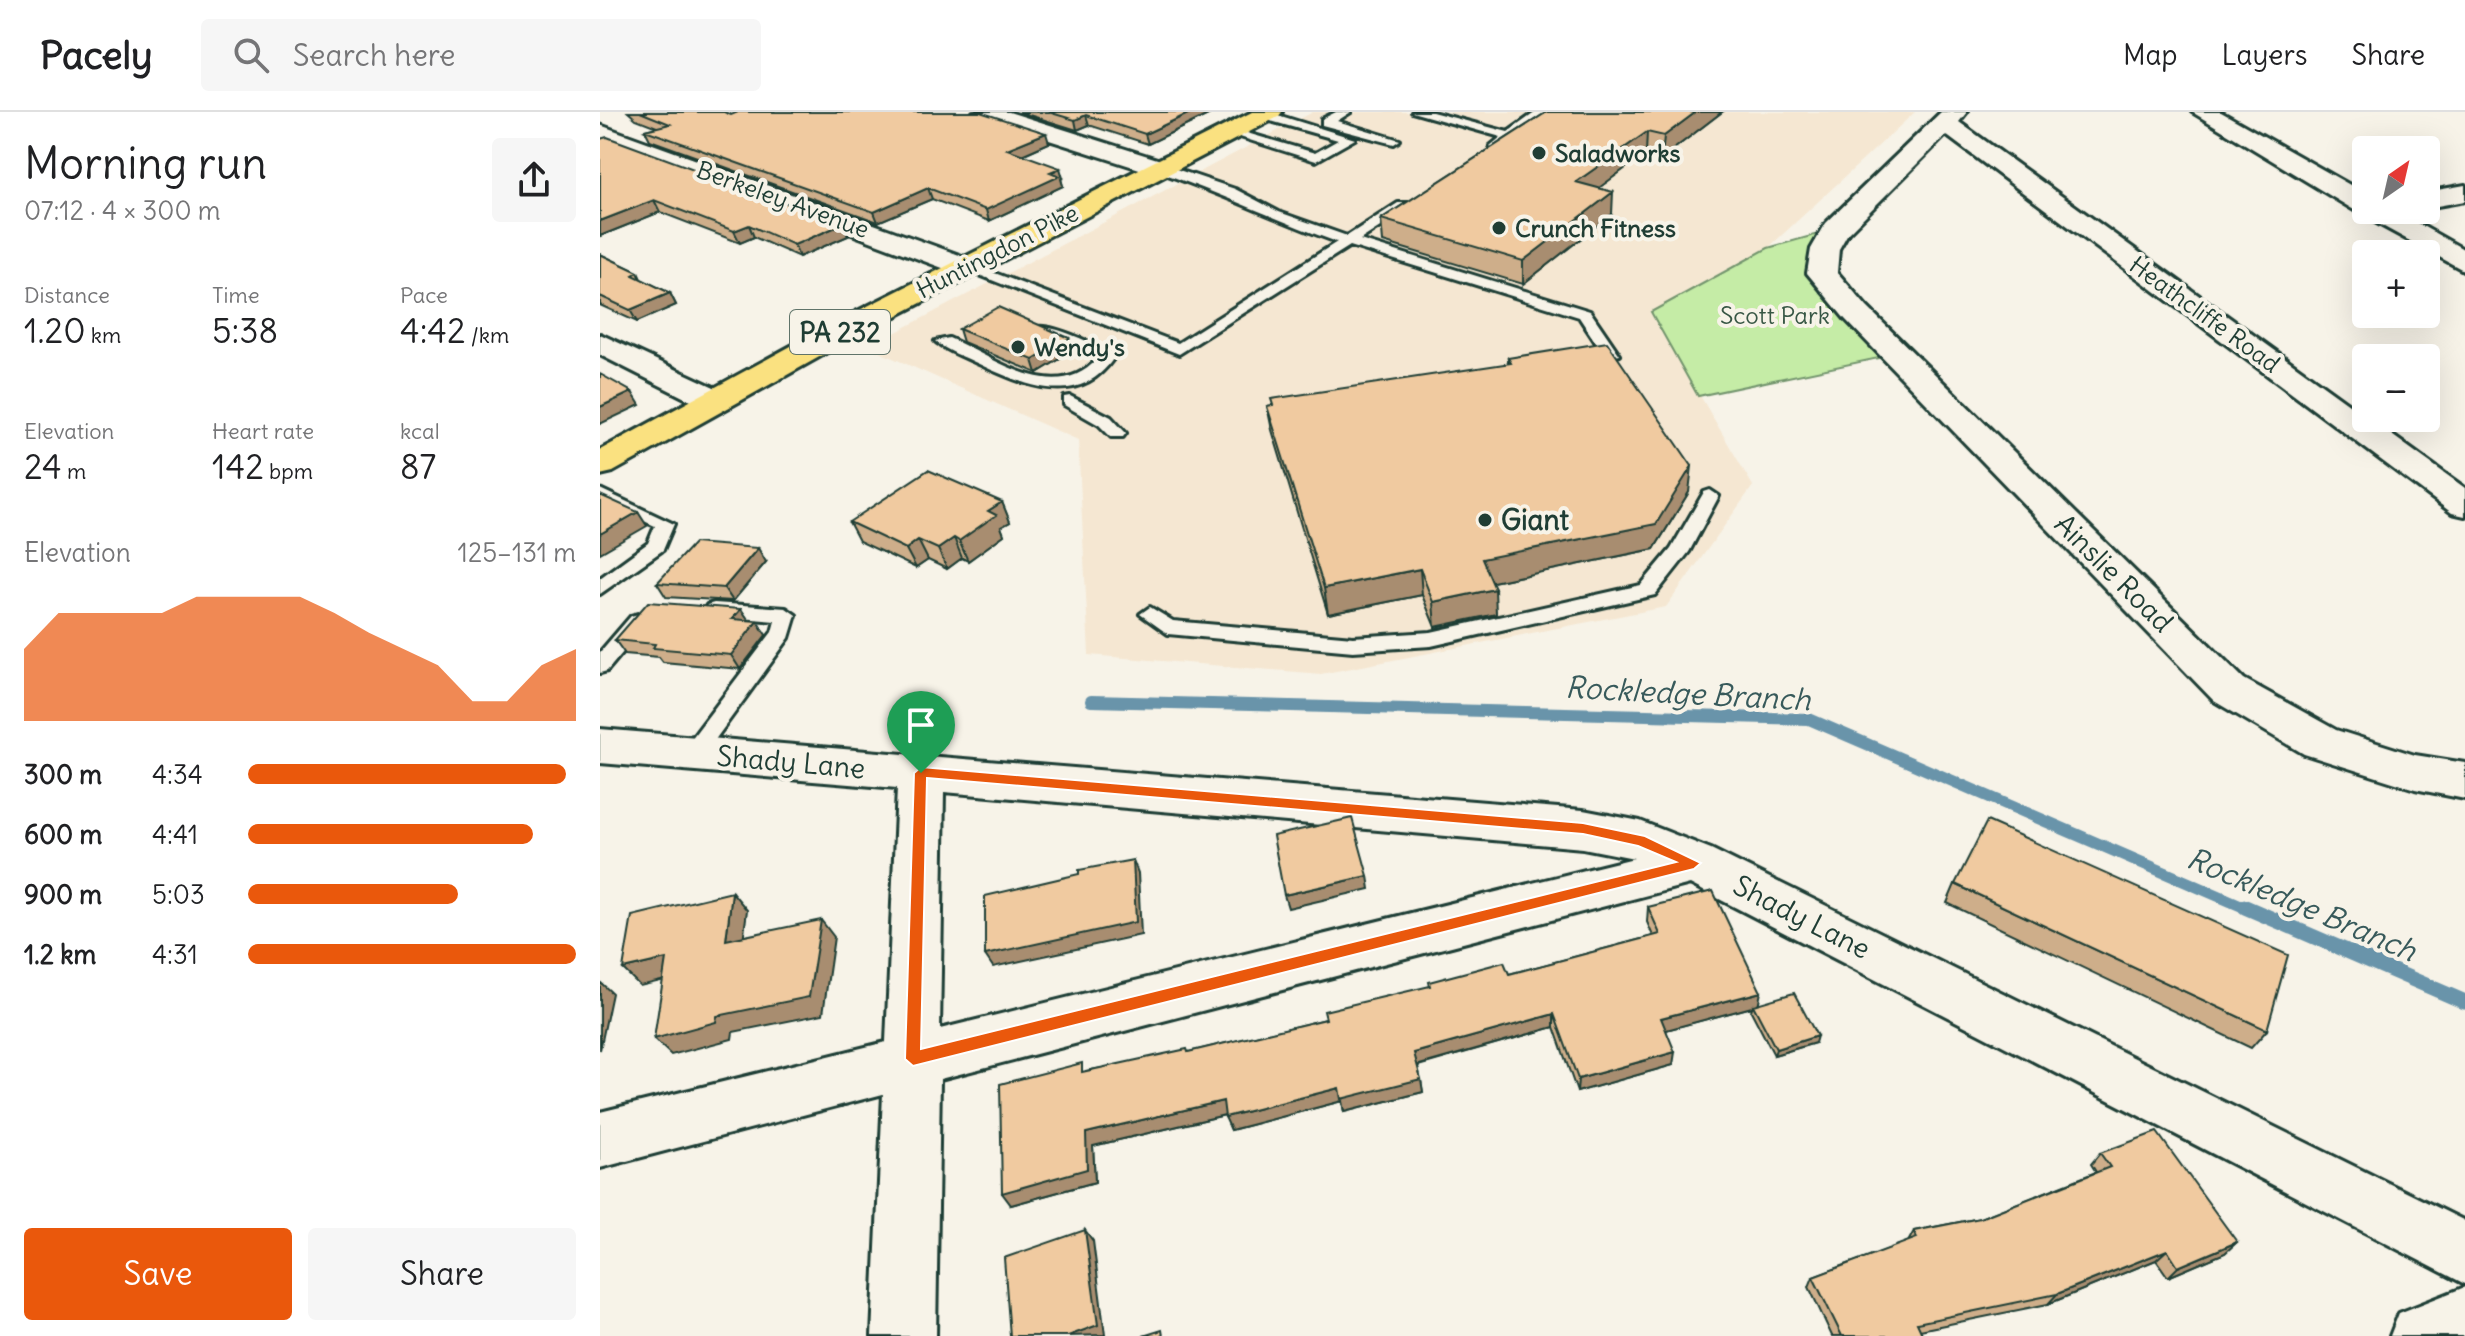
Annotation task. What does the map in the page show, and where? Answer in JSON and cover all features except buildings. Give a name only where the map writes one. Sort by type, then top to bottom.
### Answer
[{"type":"main road","name":"Huntingdon Pike","points":[[600,464],[966,267],[1267,114]]},
{"type":"street","points":[[985,112],[1161,168]]},
{"type":"street","points":[[2204,112],[2352,197]]},
{"type":"street","name":"Ainslie Road","points":[[1950,118],[1836,229],[1825,249],[1822,273],[1856,313],[2229,690],[2320,742],[2415,772],[2465,781]]},
{"type":"street","name":"Heathcliffe Road","points":[[1950,118],[2465,505]]},
{"type":"street","name":"Berkeley Avenue","points":[[600,132],[966,267]]},
{"type":"street","points":[[2440,197],[2465,193]]},
{"type":"street","points":[[2398,224],[2465,262]]},
{"type":"street","points":[[600,343],[715,400]]},
{"type":"street","name":"Shady Lane","points":[[600,746],[1583,829],[1640,840],[1694,863],[2465,1253]]},
{"type":"street","points":[[904,1336],[921,773]]},
{"type":"street","points":[[600,1140],[1694,863]]},
{"type":"street","points":[[2422,1336],[2465,1319]]},
{"type":"lane","points":[[1345,112],[1326,122],[1394,140]]},
{"type":"lane","points":[[1418,112],[1511,136]]},
{"type":"lane","points":[[1479,157],[1544,112]]},
{"type":"lane","points":[[1230,132],[1316,157],[1349,139],[1267,114]]},
{"type":"lane","points":[[1161,168],[1230,192],[1274,215],[1349,241],[1585,314],[1612,355]]},
{"type":"lane","points":[[966,267],[1179,349],[1414,199]]},
{"type":"lane","points":[[943,341],[1050,385],[1075,381],[1101,367],[1105,359],[1101,353],[1024,320]]},
{"type":"lane","points":[[1070,401],[1105,421],[1117,433]]},
{"type":"lane","points":[[600,494],[665,524],[656,546],[600,588]]},
{"type":"lane","points":[[1150,614],[1168,627],[1353,644],[1431,639],[1648,590],[1679,552],[1710,496]]},
{"type":"lane","points":[[600,666],[651,606]]},
{"type":"lane","points":[[693,753],[782,633],[786,615],[696,609]]},
{"type":"shaded area","points":[[1313,112],[1915,112],[1768,248],[1651,312],[1753,486],[1666,607],[1321,674],[1089,655],[1078,440],[868,347]]},
{"type":"green space","name":"Scott Park","points":[[1836,229],[1822,273],[1898,354],[1698,396],[1651,312],[1768,248]]},
{"type":"waterway","name":"Rockledge Branch","points":[[1091,701],[1809,719],[2249,909]]},
{"type":"waterway","name":"Rockledge Branch","points":[[2245,907],[2465,1002]]},
{"type":"place","name":"Saladworks","points":[[1539,153]]},
{"type":"place","name":"Crunch Fitness","points":[[1499,228]]},
{"type":"place","name":"Wendy's","points":[[1018,347]]},
{"type":"place","name":"Giant","points":[[1485,520]]},
{"type":"route","points":[[921,773],[1583,829],[1640,840],[1694,863],[913,1059],[921,773]]}]
